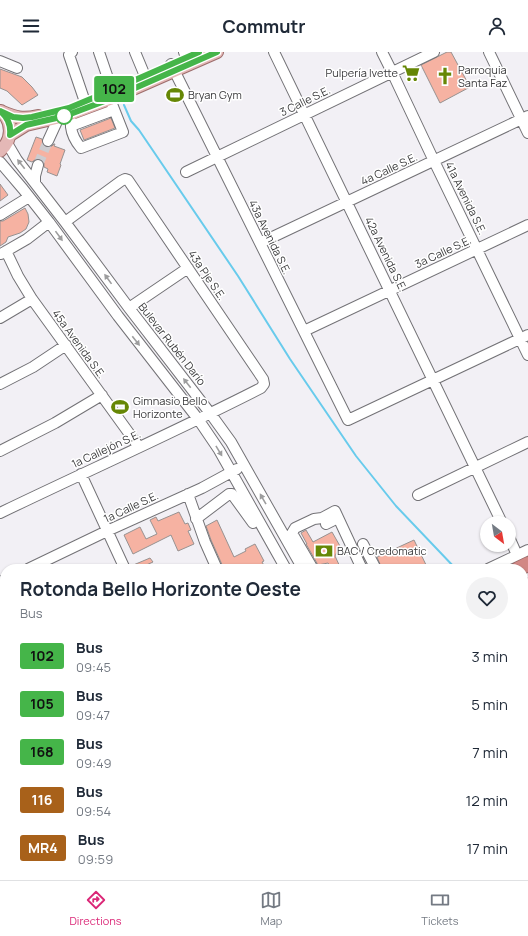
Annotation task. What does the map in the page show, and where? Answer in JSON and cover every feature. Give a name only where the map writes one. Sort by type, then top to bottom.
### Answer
[{"type":"main road","points":[[6,143],[26,125],[66,119],[112,100],[199,52]]},
{"type":"main road","points":[[186,58],[217,52]]},
{"type":"main road","points":[[0,111],[13,117],[23,118],[62,110],[85,102],[112,100],[145,76],[172,68]]},
{"type":"main road","points":[[0,111],[9,122],[10,128],[6,143]]},
{"type":"street","points":[[72,52],[69,55],[85,102]]},
{"type":"street","points":[[48,141],[56,124],[66,119],[74,139],[81,148],[123,132],[112,100],[99,52]]},
{"type":"street","points":[[135,52],[145,76]]},
{"type":"street","name":"42a Avenida S.E.","points":[[274,52],[499,516]]},
{"type":"street","name":"41a Avenida S.E.","points":[[382,52],[477,249],[524,337],[528,355]]},
{"type":"street","name":"3 Calle S.E.","points":[[186,172],[434,52]]},
{"type":"street","points":[[489,52],[525,117],[528,133]]},
{"type":"street","points":[[0,61],[17,68]]},
{"type":"street","name":"43a Avenida S.E.","points":[[172,68],[348,420],[433,380]]},
{"type":"street","name":"4a Calle S.E.","points":[[260,243],[525,117]]},
{"type":"street","name":"Bulevar Rubén Darío","points":[[6,143],[17,160],[66,222],[129,308],[233,441],[244,466],[280,522],[301,564]]},
{"type":"street","points":[[0,162],[49,222],[118,316],[198,419],[219,450],[283,564]]},
{"type":"street","points":[[35,182],[38,165]]},
{"type":"street","name":"43a Pje S.E.","points":[[66,222],[121,181],[124,179],[128,180],[263,379],[264,384]]},
{"type":"street","points":[[0,215],[29,197]]},
{"type":"street","points":[[3,253],[27,239],[49,222]]},
{"type":"street","name":"3a Calle S.E.","points":[[304,331],[528,225]]},
{"type":"street","name":"45a Avenida S.E.","points":[[3,253],[32,299],[138,447]]},
{"type":"street","points":[[129,308],[188,268]]},
{"type":"street","points":[[0,318],[32,299]]},
{"type":"street","points":[[433,380],[524,337]]},
{"type":"street","points":[[0,384],[33,367],[66,346]]},
{"type":"street","name":"1a Callejón S.E.","points":[[0,513],[198,419],[261,388],[264,384]]},
{"type":"street","points":[[0,451],[55,423],[102,395]]},
{"type":"street","points":[[418,495],[528,442]]},
{"type":"street","name":"1a Calle S.E.","points":[[38,564],[244,466]]},
{"type":"street","points":[[81,474],[123,564]]},
{"type":"street","points":[[188,494],[196,519],[215,564]]},
{"type":"street","points":[[196,519],[229,494],[232,494],[254,525]]},
{"type":"street","points":[[309,564],[292,533],[295,528],[314,519],[322,518],[335,511],[358,564]]},
{"type":"street","points":[[326,524],[338,518]]},
{"type":"street","points":[[363,544],[373,564]]},
{"type":"street","points":[[516,548],[523,559]]},
{"type":"street","points":[[506,564],[523,559],[528,550]]},
{"type":"building","name":"Parroquia Santa Faz","points":[[447,52],[451,52],[470,87],[440,103],[421,65]]},
{"type":"building","points":[[0,69],[22,77],[38,95],[22,105],[7,91],[0,88]]},
{"type":"building","points":[[111,118],[115,128],[84,140],[80,130]]},
{"type":"building","points":[[36,137],[42,139],[45,147],[55,144],[54,146],[65,150],[57,176],[47,172],[48,169],[44,167],[44,163],[40,159],[36,159],[32,162],[27,160]]},
{"type":"building","points":[[0,184],[8,195],[0,201]]},
{"type":"building","points":[[25,208],[28,214],[29,222],[26,229],[20,233],[8,237],[6,242],[0,246],[0,221],[3,221]]},
{"type":"building","points":[[179,512],[185,524],[188,523],[191,530],[188,531],[194,544],[178,551],[171,535],[133,554],[124,535],[140,527],[146,539],[157,534],[150,520],[156,517],[158,521]]},
{"type":"building","points":[[217,520],[234,557],[246,551],[245,549],[255,544],[264,561],[262,562],[263,564],[222,564],[206,526]]},
{"type":"building","points":[[306,530],[313,542],[332,532],[340,546],[335,556],[339,564],[317,564],[301,533]]},
{"type":"building","points":[[414,540],[426,564],[380,564],[377,557]]},
{"type":"building","points":[[150,558],[153,562],[148,564],[136,564]]},
{"type":"waterway","points":[[124,105],[131,121],[139,130],[238,276],[290,359],[356,456],[396,506],[451,564]]},
{"type":"tunnel","points":[[38,165],[48,141]]},
{"type":"bus line","name":"102","points":[[199,52],[69,108],[23,118],[13,117],[0,111],[9,122],[10,135],[26,125],[65,116],[110,99],[217,52]]},
{"type":"place","name":"Pulpería Ivette","points":[[411,73]]},
{"type":"place","name":"Parroquia Santa Faz","points":[[445,76]]},
{"type":"place","name":"Bryan Gym","points":[[175,95]]},
{"type":"place","name":"Gimnasio Bello Horizonte","points":[[120,407]]},
{"type":"place","name":"BAC / Credomatic","points":[[324,551]]}]
